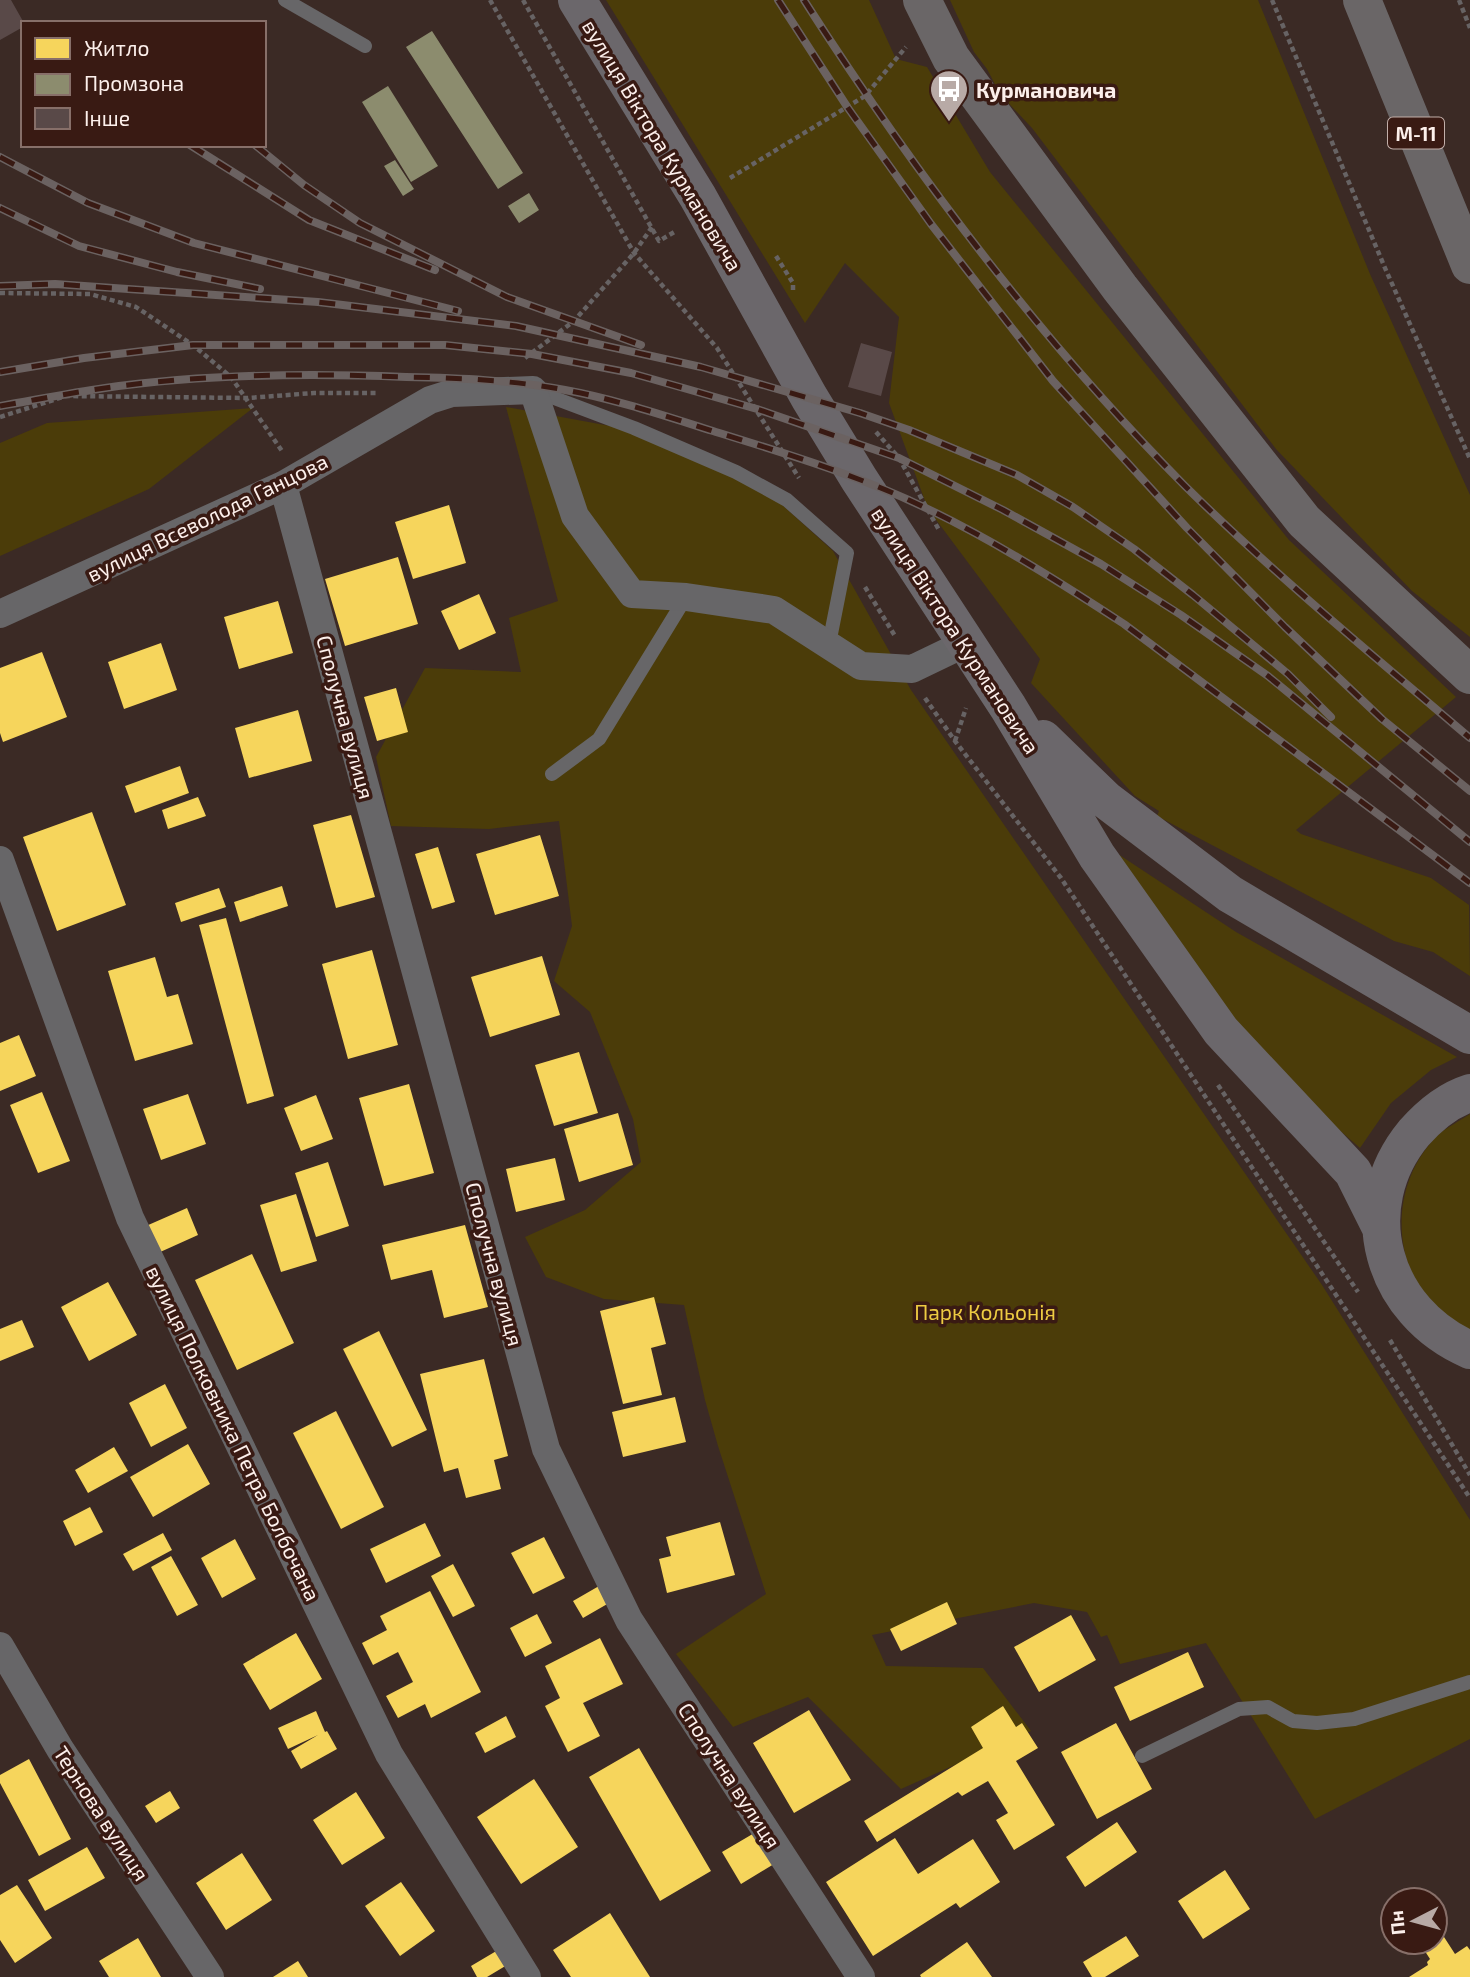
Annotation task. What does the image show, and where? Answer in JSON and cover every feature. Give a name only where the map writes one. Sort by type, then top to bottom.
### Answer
[{"type":"main road","points":[[922,0],[951,58],[973,89],[1120,288],[1304,521],[1470,675]]},
{"type":"main road","name":"М-11","points":[[1362,0],[1470,265]]},
{"type":"street","name":"вулиця Віктора Курмановича","points":[[577,0],[714,199],[815,407],[1008,706],[1097,856],[1221,1031],[1353,1172],[1381,1228]]},
{"type":"street","points":[[533,390],[575,516],[632,594],[686,597],[774,610],[861,666],[912,669],[966,643]]},
{"type":"street","name":"вулиця Всеволода Ганцова","points":[[0,614],[291,481],[430,400],[452,393],[533,390]]},
{"type":"street","name":"Сполучна вулиця","points":[[291,481],[546,1450],[629,1620],[862,1977]]},
{"type":"street","points":[[1008,706],[1106,800],[1230,894],[1470,1035]]},
{"type":"street","name":"вулиця Полковника Петра Болбочана","points":[[0,860],[130,1218],[389,1754],[527,1977]]},
{"type":"street","points":[[1470,1093],[1460,1096],[1427,1118],[1400,1150],[1385,1187],[1381,1228],[1389,1268],[1410,1306],[1419,1317],[1448,1340],[1470,1350]]},
{"type":"street","name":"Тернова вулиця","points":[[0,1646],[60,1749],[210,1977]]},
{"type":"lane","points":[[285,0],[365,46]]},
{"type":"lane","points":[[533,390],[634,428],[723,467],[787,500],[847,553],[829,644]]},
{"type":"lane","points":[[552,774],[599,739],[686,597]]},
{"type":"lane","points":[[1142,1756],[1239,1709],[1268,1707],[1293,1721],[1317,1723],[1354,1719],[1470,1682]]},
{"type":"path","points":[[490,0],[634,253],[718,348],[806,489]]},
{"type":"path","points":[[523,0],[659,241],[714,199],[865,96],[911,42]]},
{"type":"path","points":[[1272,0],[1385,268],[1470,459]]},
{"type":"path","points":[[1459,0],[1470,28]]},
{"type":"path","points":[[522,359],[574,321],[634,253],[652,227]]},
{"type":"path","points":[[0,293],[90,294],[136,307],[193,345],[231,377],[247,398],[291,481]]},
{"type":"path","points":[[0,417],[66,396],[247,398],[327,393],[420,394],[430,400]]},
{"type":"path","points":[[863,584],[899,643]]},
{"type":"path","points":[[925,696],[955,741],[1061,878],[1470,1498]]},
{"type":"green space","points":[[606,0],[869,0],[896,59],[927,67],[990,172],[1289,540],[1456,697],[1296,830],[1431,878],[1469,905],[1470,976],[1433,952],[1394,941],[1157,816],[1159,811],[1135,796],[1031,683],[1040,659],[928,509],[889,403],[899,317],[845,263],[805,323]]},
{"type":"green space","points":[[950,0],[1258,0],[1370,274],[1470,495],[1470,637],[1412,591],[1276,449],[1032,128],[1000,94],[987,69],[974,52]]},
{"type":"green space","name":"Парк Кольонія","points":[[506,407],[632,430],[758,483],[833,551],[911,690],[1322,1285],[1470,1520],[1470,1739],[1315,1819],[1206,1643],[1120,1664],[1107,1635],[1101,1637],[1087,1612],[1034,1603],[872,1635],[886,1666],[983,1668],[1031,1731],[901,1789],[808,1697],[733,1727],[676,1654],[766,1594],[718,1446],[684,1305],[604,1299],[546,1277],[525,1237],[585,1210],[641,1162],[633,1119],[590,1012],[554,981],[572,926],[559,821],[489,829],[391,826],[376,757],[425,668],[521,672],[509,618],[558,601]]},
{"type":"green space","points":[[253,408],[149,489],[0,556],[0,443],[47,423]]},
{"type":"green space","points":[[1115,852],[1236,932],[1457,1057],[1431,1070],[1391,1103],[1360,1148],[1269,1069]]},
{"type":"green space","points":[[1470,1114],[1470,1331],[1434,1306],[1417,1283],[1403,1240],[1402,1217],[1412,1173],[1423,1153],[1445,1129]]},
{"type":"building: Житло","points":[[449,505],[466,563],[413,579],[395,522]]},
{"type":"building: Житло","points":[[398,557],[418,624],[345,646],[325,579]]},
{"type":"building: Житло","points":[[479,594],[496,633],[459,650],[441,611]]},
{"type":"building: Житло","points":[[278,601],[293,653],[239,669],[224,617]]},
{"type":"building: Житло","points":[[161,643],[177,690],[124,709],[108,662]]},
{"type":"building: Житло","points":[[42,652],[67,717],[3,742],[0,733],[0,668]]},
{"type":"building: Житло","points":[[396,688],[408,732],[377,741],[364,697]]},
{"type":"building: Житло","points":[[298,710],[312,761],[249,778],[235,728]]},
{"type":"building: Житло","points":[[180,766],[189,793],[135,813],[125,786]]},
{"type":"building: Житло","points":[[198,797],[206,816],[168,829],[162,810]]},
{"type":"building: Житло","points":[[92,812],[126,905],[57,931],[23,837]]},
{"type":"building: Житло","points":[[351,815],[375,897],[336,908],[313,825]]},
{"type":"building: Житло","points":[[540,835],[559,896],[495,915],[476,854]]},
{"type":"building: Житло","points":[[438,847],[455,902],[432,909],[415,854]]},
{"type":"building: Житло","points":[[282,886],[288,906],[240,922],[234,902]]},
{"type":"building: Житло","points":[[219,888],[226,907],[181,922],[175,903]]},
{"type":"building: Житло","points":[[226,918],[274,1096],[247,1104],[199,925]]},
{"type":"building: Житло","points":[[372,950],[398,1045],[348,1059],[322,964]]},
{"type":"building: Житло","points":[[542,956],[560,1015],[490,1037],[471,977]]},
{"type":"building: Житло","points":[[155,957],[167,997],[178,994],[193,1044],[135,1061],[108,971]]},
{"type":"building: Житло","points":[[19,1035],[36,1076],[0,1091],[0,1043]]},
{"type":"building: Житло","points":[[579,1052],[598,1113],[554,1126],[535,1065]]},
{"type":"building: Житло","points":[[409,1084],[434,1173],[384,1186],[359,1098]]},
{"type":"building: Житло","points":[[42,1092],[70,1161],[38,1173],[10,1105]]},
{"type":"building: Житло","points":[[188,1094],[206,1144],[161,1160],[143,1109]]},
{"type":"building: Житло","points":[[316,1095],[333,1139],[301,1151],[284,1108]]},
{"type":"building: Житло","points":[[618,1113],[633,1165],[579,1182],[564,1129]]},
{"type":"building: Житло","points":[[555,1158],[565,1200],[516,1212],[506,1169]]},
{"type":"building: Житло","points":[[328,1162],[349,1226],[316,1237],[295,1173]]},
{"type":"building: Житло","points":[[296,1194],[317,1261],[281,1272],[260,1205]]},
{"type":"building: Житло","points":[[187,1208],[198,1235],[158,1253],[146,1226]]},
{"type":"building: Житло","points":[[465,1225],[488,1307],[444,1318],[432,1270],[391,1280],[382,1245]]},
{"type":"building: Житло","points":[[252,1254],[294,1343],[237,1370],[195,1280]]},
{"type":"building: Житло","points":[[108,1282],[137,1335],[89,1361],[61,1307]]},
{"type":"building: Житло","points":[[654,1297],[666,1344],[651,1348],[662,1395],[623,1404],[600,1311]]},
{"type":"building: Житло","points":[[22,1320],[34,1347],[0,1361],[0,1329]]},
{"type":"building: Житло","points":[[379,1331],[427,1430],[392,1447],[343,1349]]},
{"type":"building: Житло","points":[[484,1359],[508,1456],[494,1460],[501,1489],[466,1498],[458,1468],[444,1472],[420,1374]]},
{"type":"building: Житло","points":[[165,1384],[187,1428],[151,1447],[129,1403]]},
{"type":"building: Житло","points":[[675,1397],[686,1442],[623,1457],[612,1412]]},
{"type":"building: Житло","points":[[336,1411],[384,1507],[341,1529],[293,1433]]},
{"type":"building: Житло","points":[[188,1444],[210,1484],[153,1517],[130,1477]]},
{"type":"building: Житло","points":[[114,1447],[128,1471],[88,1493],[75,1470]]},
{"type":"building: Житло","points":[[90,1507],[103,1532],[75,1546],[63,1521]]},
{"type":"building: Житло","points":[[720,1522],[735,1575],[667,1593],[659,1559],[671,1556],[666,1537]]},
{"type":"building: Житло","points":[[425,1523],[441,1556],[386,1583],[370,1549]]},
{"type":"building: Житло","points":[[163,1533],[172,1550],[133,1571],[123,1554]]},
{"type":"building: Житло","points":[[544,1537],[565,1578],[533,1594],[511,1553]]},
{"type":"building: Житло","points":[[235,1539],[256,1579],[222,1598],[201,1558]]},
{"type":"building: Житло","points":[[171,1556],[198,1605],[177,1616],[151,1567]]},
{"type":"building: Житло","points":[[453,1564],[475,1606],[453,1617],[431,1576]]},
{"type":"building: Житло","points":[[599,1586],[609,1603],[583,1618],[573,1601]]},
{"type":"building: Житло","points":[[430,1591],[481,1692],[431,1718],[425,1704],[398,1718],[386,1696],[413,1682],[398,1652],[373,1665],[362,1643],[387,1630],[380,1616]]},
{"type":"building: Житло","points":[[947,1602],[957,1624],[901,1651],[890,1629]]},
{"type":"building: Житло","points":[[537,1614],[552,1643],[525,1657],[510,1628]]},
{"type":"building: Житло","points":[[1071,1615],[1096,1660],[1039,1692],[1014,1647]]},
{"type":"building: Житло","points":[[296,1633],[322,1679],[270,1710],[243,1664]]},
{"type":"building: Житло","points":[[600,1638],[623,1684],[583,1703],[600,1736],[568,1752],[545,1706],[560,1698],[545,1666]]},
{"type":"building: Житло","points":[[1188,1652],[1204,1687],[1130,1721],[1114,1687]]},
{"type":"building: Житло","points":[[1003,1706],[1016,1727],[1022,1723],[1038,1748],[1016,1761],[1055,1825],[1014,1850],[996,1820],[1008,1813],[988,1781],[962,1796],[958,1792],[877,1842],[864,1821],[983,1748],[971,1727]]},
{"type":"building: Житло","points":[[809,1710],[851,1780],[794,1813],[753,1743]]},
{"type":"building: Житло","points":[[316,1711],[325,1732],[327,1731],[337,1749],[301,1769],[291,1751],[318,1735],[288,1749],[278,1728]]},
{"type":"building: Житло","points":[[506,1716],[516,1737],[485,1753],[475,1733]]},
{"type":"building: Житло","points":[[1116,1723],[1152,1789],[1097,1819],[1061,1752]]},
{"type":"building: Житло","points":[[639,1748],[711,1871],[660,1901],[589,1777]]},
{"type":"building: Житло","points":[[29,1759],[71,1839],[39,1856],[0,1783],[0,1775]]},
{"type":"building: Житло","points":[[534,1779],[578,1847],[521,1884],[477,1817]]},
{"type":"building: Житло","points":[[170,1791],[180,1808],[156,1823],[145,1806]]},
{"type":"building: Житло","points":[[356,1792],[385,1838],[342,1865],[313,1820]]},
{"type":"building: Житло","points":[[1117,1822],[1137,1852],[1085,1887],[1066,1857]]},
{"type":"building: Житло","points":[[756,1832],[774,1864],[741,1884],[722,1852]]},
{"type":"building: Житло","points":[[895,1838],[918,1874],[973,1839],[1000,1882],[960,1908],[956,1903],[873,1956],[826,1882]]},
{"type":"building: Житло","points":[[87,1847],[105,1878],[45,1911],[28,1880]]},
{"type":"building: Житло","points":[[242,1853],[272,1900],[226,1930],[196,1883]]},
{"type":"building: Житло","points":[[1225,1870],[1250,1909],[1203,1939],[1178,1901]]},
{"type":"building: Житло","points":[[401,1882],[435,1931],[400,1956],[365,1906]]},
{"type":"building: Житло","points":[[17,1885],[52,1938],[15,1963],[0,1940],[0,1895]]},
{"type":"building: Житло","points":[[610,1913],[650,1977],[571,1977],[553,1950]]},
{"type":"building: Житло","points":[[1126,1936],[1139,1956],[1105,1977],[1092,1977],[1083,1962]]},
{"type":"building: Житло","points":[[138,1938],[161,1977],[109,1977],[99,1961]]},
{"type":"building: Житло","points":[[967,1942],[992,1977],[921,1977],[920,1975]]},
{"type":"building: Житло","points":[[1449,1945],[1455,1954],[1467,1946],[1470,1950],[1470,1977],[1409,1977],[1428,1965],[1428,1956],[1449,1956]]},
{"type":"building: Житло","points":[[498,1950],[507,1965],[487,1977],[477,1977],[471,1966]]},
{"type":"building: Житло","points":[[298,1961],[308,1977],[273,1977]]},
{"type":"building: Промзона","points":[[432,31],[523,173],[498,189],[406,47]]},
{"type":"building: Промзона","points":[[388,86],[438,166],[411,182],[362,102]]},
{"type":"building: Промзона","points":[[395,160],[414,189],[403,196],[384,166]]},
{"type":"building: Промзона","points":[[529,193],[539,210],[519,223],[508,206]]},
{"type":"building: Інше","points":[[0,0],[11,0],[23,21],[21,28],[0,40]]},
{"type":"building: Інше","points":[[861,343],[892,352],[881,396],[848,387]]},
{"type":"railway","points":[[778,0],[848,108],[931,224],[1053,381],[1187,528],[1285,627],[1382,719],[1470,791]]},
{"type":"railway","points":[[804,0],[890,128],[982,253],[1030,314],[1132,431],[1254,551],[1470,738]]},
{"type":"railway","points":[[193,147],[309,220],[435,270]]},
{"type":"railway","points":[[257,147],[304,185],[360,223],[507,297],[641,345]]},
{"type":"railway","points":[[0,157],[88,203],[194,243],[458,311]]},
{"type":"railway","points":[[0,208],[79,246],[177,272],[260,289]]},
{"type":"railway","points":[[0,286],[55,284],[318,302],[516,326],[701,367],[860,413],[909,430],[1017,475],[1073,507],[1134,549],[1193,595],[1288,674],[1331,717]]},
{"type":"railway","points":[[0,372],[84,358],[193,345],[445,345],[532,354],[631,373],[757,409],[899,458],[1003,510],[1101,564],[1181,615],[1268,676],[1470,842]]},
{"type":"railway","points":[[0,406],[142,383],[217,377],[331,375],[486,380],[526,384],[602,398],[796,457],[851,476],[930,510],[1005,550],[1077,594],[1124,624],[1470,883]]},
{"type":"place","name":"Курмановича","points":[[949,123]]}]
